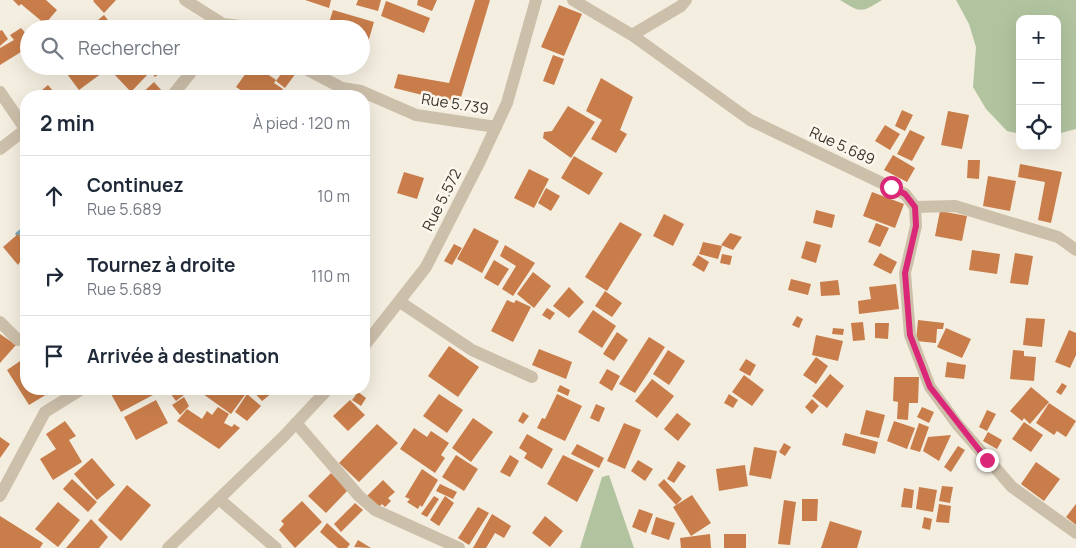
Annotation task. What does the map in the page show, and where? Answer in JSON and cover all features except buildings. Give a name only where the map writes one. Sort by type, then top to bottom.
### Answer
[{"type":"street","points":[[185,0],[212,20]]},
{"type":"street","name":"Rue 5.572","points":[[370,339],[426,267],[496,127],[507,103],[536,0]]},
{"type":"street","name":"Rue 5.689","points":[[573,0],[632,35],[750,120],[905,194],[915,207]]},
{"type":"street","points":[[632,35],[681,6],[686,0]]},
{"type":"street","points":[[177,90],[189,75]]},
{"type":"street","name":"Rue 5.739","points":[[317,75],[342,88],[355,90]]},
{"type":"street","points":[[0,92],[20,120]]},
{"type":"street","name":"Rue 5.739","points":[[370,95],[416,115],[496,127]]},
{"type":"street","points":[[0,149],[20,134]]},
{"type":"street","points":[[1076,250],[1058,237],[955,206],[915,207],[916,226],[905,273],[910,335],[930,387],[957,424],[1012,486],[1076,534]]},
{"type":"street","points":[[400,302],[472,350],[532,376]]},
{"type":"street","points":[[0,322],[18,340]]},
{"type":"street","points":[[0,496],[45,412],[72,395]]},
{"type":"street","points":[[168,548],[322,395]]},
{"type":"street","points":[[296,423],[359,496],[375,510],[459,548]]},
{"type":"street","points":[[219,499],[276,548]]},
{"type":"green space","points":[[840,0],[882,0],[861,10]]},
{"type":"green space","points":[[956,0],[1076,0],[1076,129],[1061,133],[1061,15],[1016,15],[1016,133],[1007,131],[986,109],[973,87],[976,47],[969,24]]},
{"type":"green space","points":[[609,475],[634,548],[580,548],[602,477]]},
{"type":"route","points":[[891,187],[905,194],[915,207],[916,226],[905,273],[910,335],[930,387],[987,460]]}]
